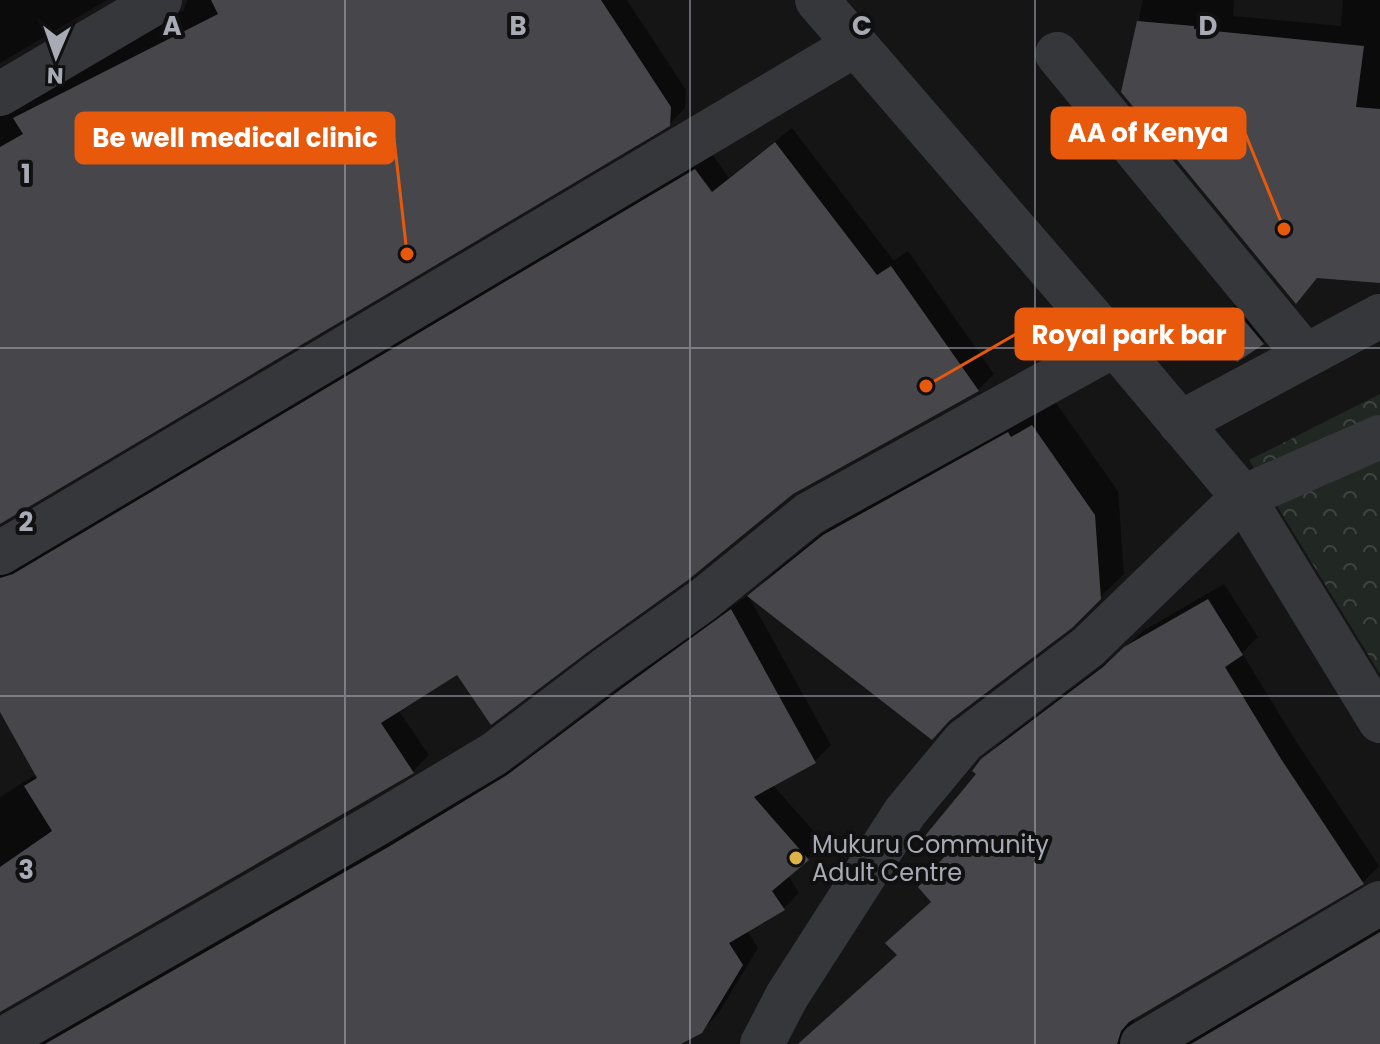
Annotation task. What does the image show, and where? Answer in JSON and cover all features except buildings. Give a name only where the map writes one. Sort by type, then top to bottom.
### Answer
[{"type":"street","points":[[0,94],[160,0]]},
{"type":"street","points":[[817,0],[1243,497],[1380,721]]},
{"type":"street","points":[[0,553],[855,45]]},
{"type":"street","points":[[1057,54],[1305,355]]},
{"type":"street","points":[[1180,423],[1380,316]]},
{"type":"street","points":[[0,1041],[494,754],[703,600],[809,514],[1115,345]]},
{"type":"street","points":[[762,1044],[787,996],[905,812],[964,741],[1088,647],[1243,497],[1380,437]]},
{"type":"street","points":[[1142,1044],[1380,903]]},
{"type":"green space","points":[[1380,394],[1380,674],[1249,460]]},
{"type":"place","name":"AA of Kenya","points":[[1284,229]]},
{"type":"place","name":"Be well medical clinic","points":[[407,254]]},
{"type":"place","name":"Royal park bar","points":[[926,386]]},
{"type":"place","name":"Mukuru Community Adult Centre","points":[[796,858]]}]
